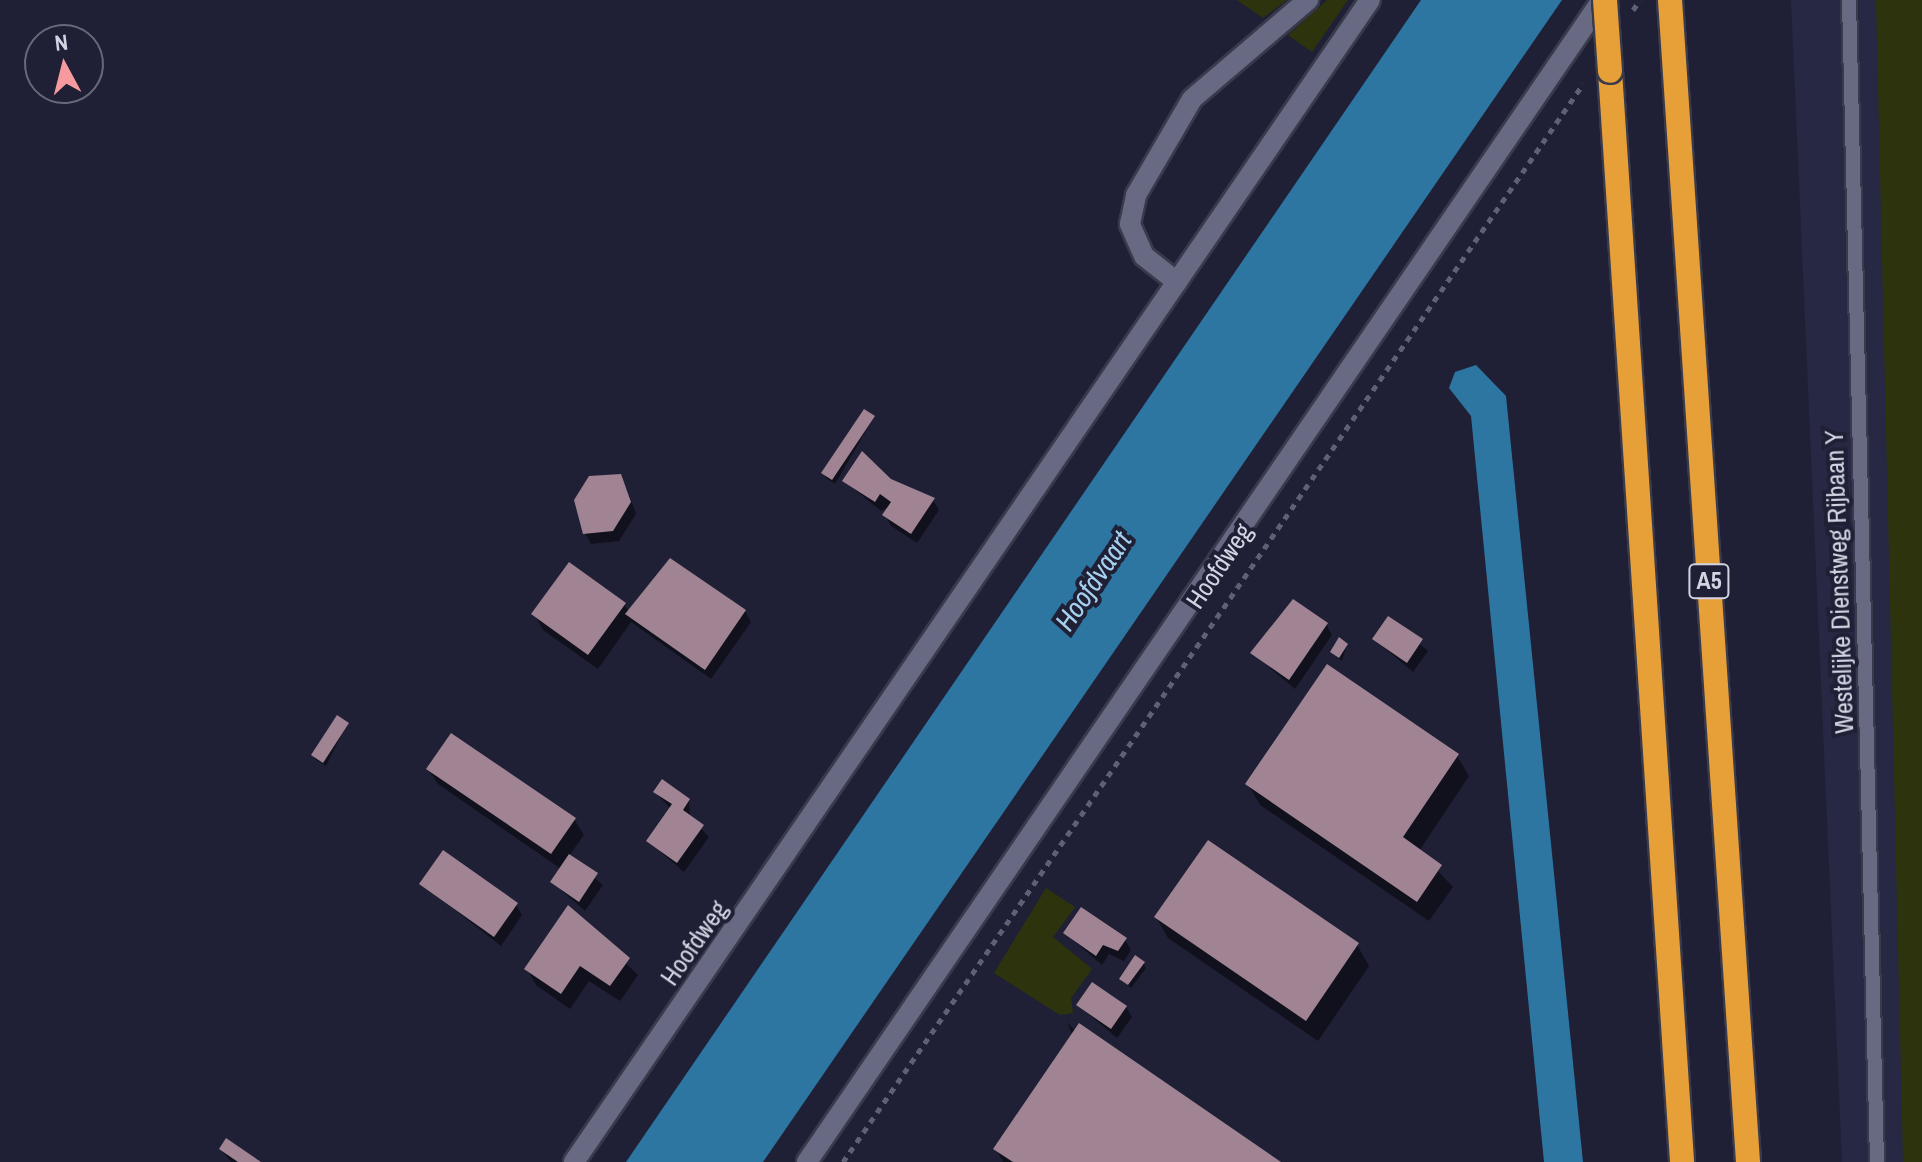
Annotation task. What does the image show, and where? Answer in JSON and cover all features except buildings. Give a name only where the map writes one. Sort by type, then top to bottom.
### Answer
[{"type":"highway","points":[[1604,0],[1600,72],[1682,1162]]},
{"type":"highway","name":"A5","points":[[1670,0],[1748,1162]]},
{"type":"street","points":[[1177,282],[1144,256],[1130,224],[1136,195],[1192,99],[1308,0]]},
{"type":"street","name":"Hoofdweg","points":[[574,1162],[1370,0]]},
{"type":"street","name":"Hoofdweg","points":[[807,1162],[1604,0]]},
{"type":"lane","name":"Westelijke Dienstweg Rijbaan Y","points":[[1849,0],[1877,1162]]},
{"type":"path","points":[[1623,24],[1640,0]]},
{"type":"path","name":"Hoofdweg","points":[[843,1162],[1600,72]]},
{"type":"shaded area","points":[[1791,0],[1922,0],[1922,1162],[1842,1162]]},
{"type":"green space","points":[[1237,0],[1287,0],[1263,18]]},
{"type":"green space","points":[[1327,0],[1348,0],[1312,52],[1288,35]]},
{"type":"green space","points":[[1876,0],[1922,0],[1922,1162],[1903,1162]]},
{"type":"green space","points":[[1046,888],[1075,907],[1053,937],[1092,969],[1071,998],[1073,1013],[1060,1015],[994,973]]},
{"type":"water","name":"Hoofdvaart","points":[[1421,0],[1562,0],[763,1162],[626,1162]]},
{"type":"water","points":[[1476,365],[1506,396],[1583,1162],[1544,1162],[1471,416],[1449,388],[1455,372]]}]
